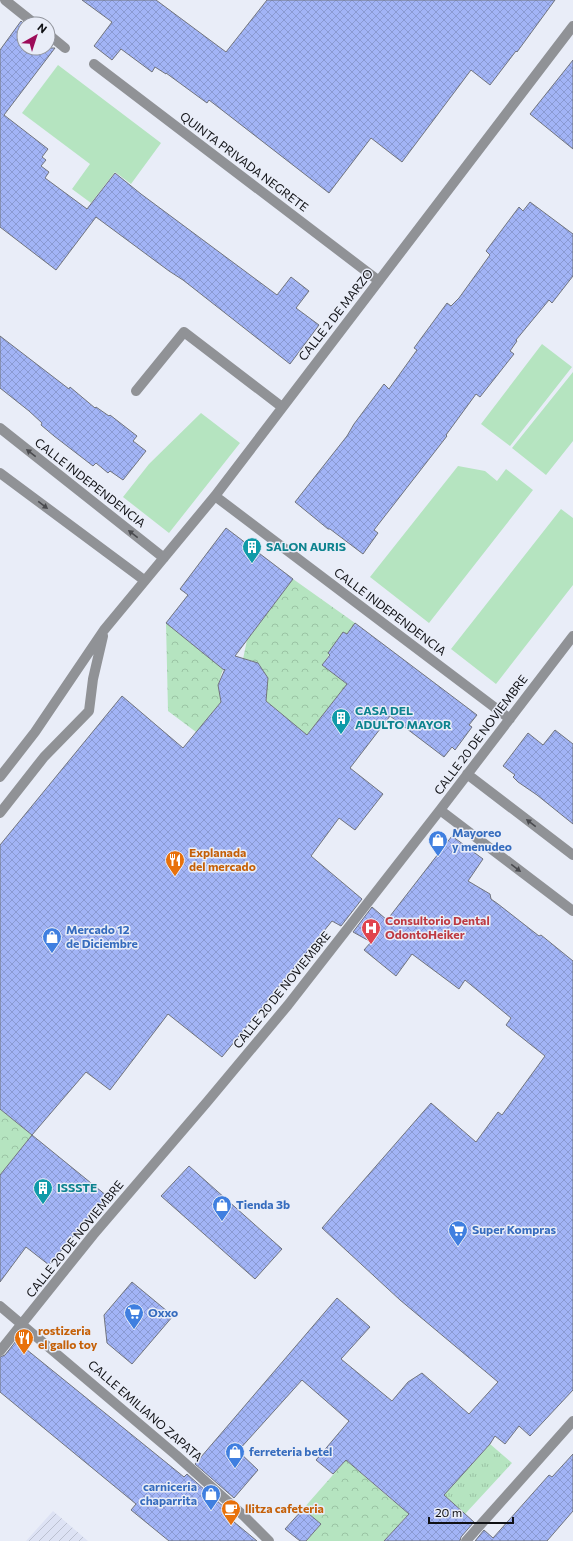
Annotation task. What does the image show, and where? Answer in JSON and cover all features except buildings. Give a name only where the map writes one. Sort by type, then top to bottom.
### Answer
[{"type":"street","points":[[6,0],[25,16]]},
{"type":"street","name":"CALLE 2 DE MARZO","points":[[0,777],[35,732],[104,630],[144,580],[216,496],[282,407],[379,282],[573,26]]},
{"type":"street","points":[[56,41],[65,48]]},
{"type":"street","name":"QUINTA PRIVADA NEGRETE","points":[[94,64],[379,282]]},
{"type":"street","points":[[136,391],[184,332],[282,407]]},
{"type":"street","name":"CALLE INDEPENDENCIA","points":[[0,428],[164,558]]},
{"type":"street","points":[[0,473],[144,580]]},
{"type":"street","name":"CALLE INDEPENDENCIA","points":[[216,496],[510,719]]},
{"type":"street","points":[[0,813],[44,757],[89,711],[93,679],[104,630]]},
{"type":"street","name":"CALLE 20 DE NOVIEMBRE","points":[[0,1351],[93,1235],[288,1005],[573,636]]},
{"type":"street","points":[[467,774],[573,855]]},
{"type":"street","points":[[440,810],[573,911]]},
{"type":"street","name":"CALLE EMILIANO ZAPATA","points":[[0,1306],[176,1455],[244,1516],[267,1540]]},
{"type":"street","points":[[466,1541],[573,1421]]},
{"type":"shaded area","points":[[53,1511],[88,1541],[26,1541]]},
{"type":"green space","points":[[58,65],[161,143],[131,184],[115,172],[91,203],[72,189],[90,164],[22,113]]},
{"type":"green space","points":[[542,344],[572,367],[510,446],[481,424]]},
{"type":"green space","points":[[573,372],[573,441],[546,475],[512,448]]},
{"type":"green space","points":[[201,413],[240,443],[169,533],[123,497],[149,464]]},
{"type":"green space","points":[[458,466],[485,471],[497,481],[506,469],[533,490],[429,623],[370,577]]},
{"type":"green space","points":[[561,509],[573,518],[573,585],[496,684],[451,649]]},
{"type":"green space","points":[[293,579],[355,623],[347,634],[343,632],[323,665],[347,684],[258,798],[291,722],[266,701],[268,678],[258,663],[243,659],[247,640]]},
{"type":"green space","points":[[166,623],[223,669],[218,685],[221,702],[196,732],[168,711]]},
{"type":"green space","points":[[0,1109],[32,1135],[0,1175]]},
{"type":"green space","points":[[490,1444],[512,1463],[465,1514],[432,1484],[472,1464]]},
{"type":"green space","points":[[346,1460],[393,1501],[422,1499],[384,1541],[306,1541],[321,1524],[303,1509]]},
{"type":"place","name":"SALON AURIS","points":[[252,564]]},
{"type":"place","name":"CASA DEL ADULTO MAYOR","points":[[341,735]]},
{"type":"place","name":"Mayoreo y menudeo","points":[[438,857]]},
{"type":"place","name":"Explanada del mercado","points":[[175,877]]},
{"type":"place","name":"Consultorio Dental OdontoHeiker","points":[[371,945]]},
{"type":"place","name":"Mercado 12 de Diciembre","points":[[52,954]]},
{"type":"place","name":"ISSSTE","points":[[43,1205]]},
{"type":"place","name":"Tienda 3b","points":[[222,1222]]},
{"type":"place","name":"Super Kompras","points":[[458,1247]]},
{"type":"place","name":"Oxxo","points":[[134,1330]]},
{"type":"place","name":"rostizeria el gallo toy","points":[[24,1355]]},
{"type":"place","name":"ferreteria betel","points":[[235,1469]]},
{"type":"place","name":"carniceria chaparrita","points":[[211,1511]]},
{"type":"place","name":"llitza cafeteria","points":[[231,1526]]}]
